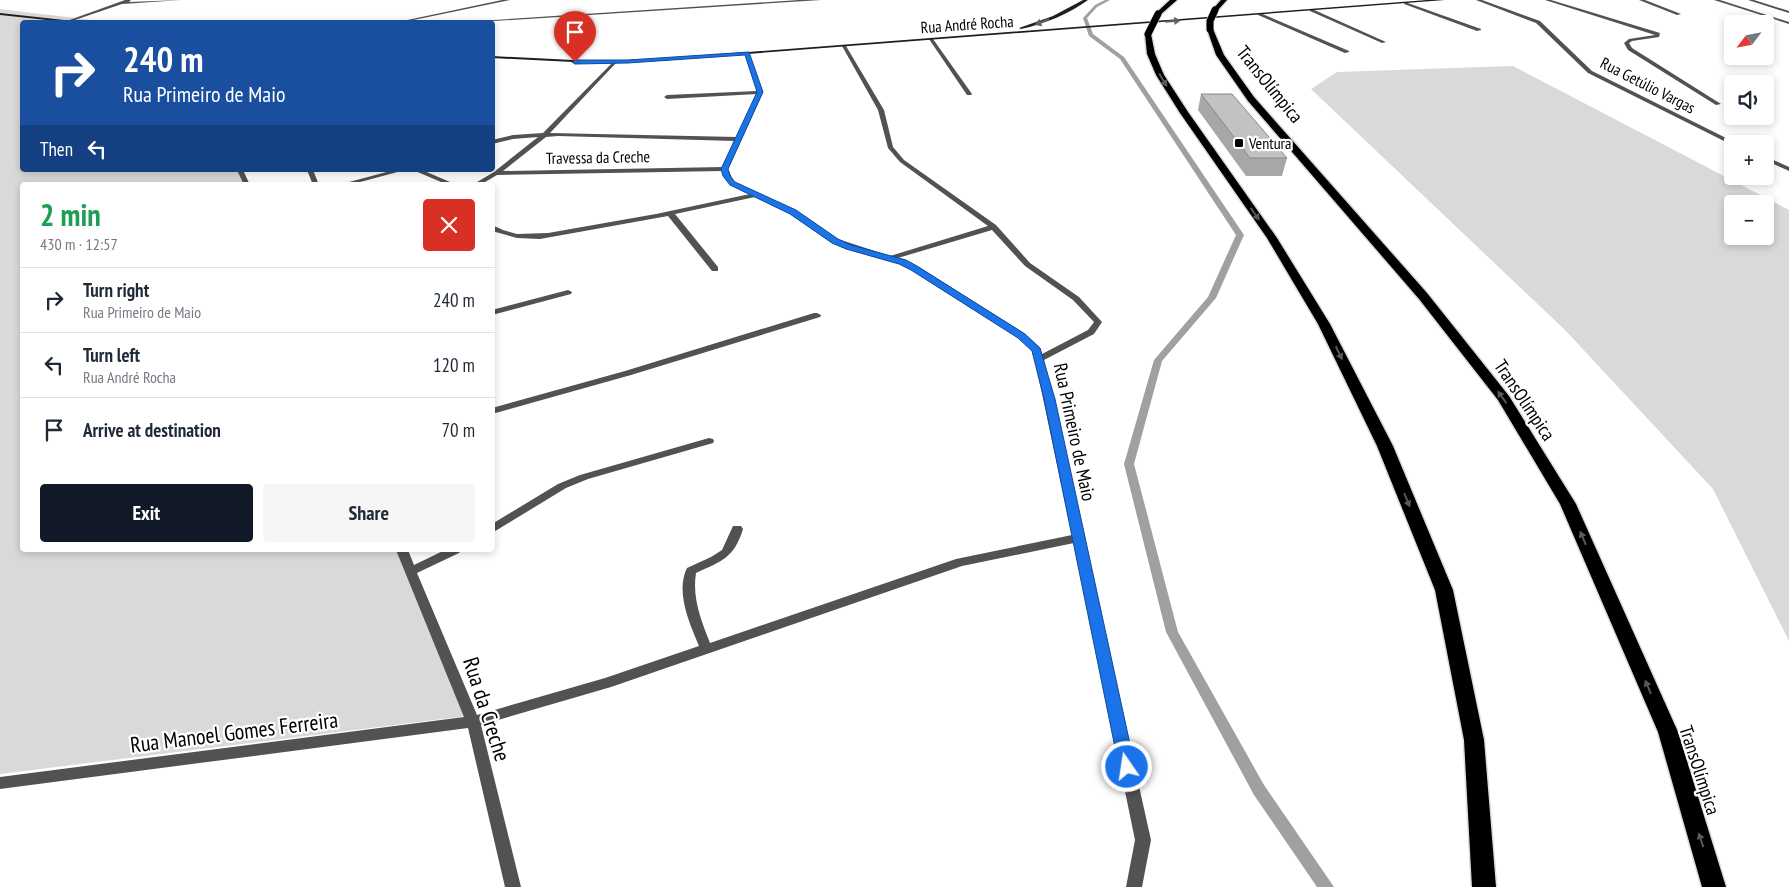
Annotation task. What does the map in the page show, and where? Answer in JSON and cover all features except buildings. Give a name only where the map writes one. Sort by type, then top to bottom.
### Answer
[{"type":"highway","points":[[1174,0],[1158,14],[1148,34],[1150,54],[1160,75],[1184,113],[1272,238],[1324,324],[1385,446],[1444,590],[1474,740],[1484,887]]},
{"type":"highway","name":"TransOlímpica","points":[[1224,0],[1215,10],[1210,21],[1210,29],[1220,55],[1252,99],[1423,296],[1504,399],[1568,504],[1668,732],[1714,887]]},
{"type":"main road","points":[[883,43],[1034,25],[1086,0]]},
{"type":"main road","name":"Rua André Rocha","points":[[495,57],[614,62],[747,54],[1443,0]]},
{"type":"main road","points":[[0,14],[50,20]]},
{"type":"street","points":[[72,20],[129,0]]},
{"type":"street","points":[[120,3],[180,0]]},
{"type":"street","points":[[410,20],[508,0]]},
{"type":"street","points":[[495,20],[819,0]]},
{"type":"street","name":"Rua Getúlio Vargas","points":[[1478,0],[1538,22],[1590,72],[1724,139]]},
{"type":"street","points":[[1547,0],[1658,34],[1657,36],[1631,40],[1626,44],[1630,49],[1718,104]]},
{"type":"street","points":[[1641,0],[1680,14]]},
{"type":"street","points":[[1716,0],[1789,23]]},
{"type":"street","points":[[1750,0],[1789,12]]},
{"type":"street","points":[[1405,2],[1479,30]]},
{"type":"street","points":[[1311,10],[1384,42]]},
{"type":"street","points":[[1260,14],[1347,52]]},
{"type":"street","points":[[931,40],[969,94]]},
{"type":"street","points":[[844,46],[881,110],[890,147],[902,161],[993,227],[1032,268],[1056,282],[1090,312],[1098,322],[1091,332],[1040,359]]},
{"type":"street","points":[[725,169],[760,92],[747,54]]},
{"type":"street","points":[[496,173],[546,134],[614,62]]},
{"type":"street","points":[[667,96],[760,92]]},
{"type":"street","points":[[495,141],[513,137],[546,134],[738,139]]},
{"type":"street","points":[[1774,162],[1789,169]]},
{"type":"street","name":"Travessa da Creche","points":[[480,182],[496,173],[725,169]]},
{"type":"street","name":"Rua Primeiro de Maio","points":[[725,169],[726,176],[732,184],[793,212],[835,241],[848,247],[890,258],[914,268],[1032,344],[1040,359],[1143,840],[1134,887]]},
{"type":"street","points":[[353,182],[394,172]]},
{"type":"street","points":[[421,172],[446,182]]},
{"type":"street","points":[[495,229],[514,235],[531,237],[670,213],[754,195]]},
{"type":"street","points":[[670,213],[715,269]]},
{"type":"street","points":[[890,258],[993,227]]},
{"type":"street","points":[[495,312],[568,292]]},
{"type":"street","points":[[495,410],[628,373],[817,315]]},
{"type":"street","points":[[495,527],[562,486],[584,477],[710,441]]},
{"type":"street","points":[[706,649],[689,604],[688,584],[692,572],[728,553],[734,542],[736,529]]},
{"type":"street","name":"Rua Manoel Gomes Ferreira","points":[[0,783],[473,722],[606,683],[960,562],[1078,538]]},
{"type":"street","name":"Rua da Creche","points":[[403,552],[473,722],[513,887]]},
{"type":"street","points":[[411,571],[451,552]]},
{"type":"shaded area","points":[[0,9],[91,20],[20,20],[20,172],[241,172],[245,182],[20,182],[20,552],[399,552],[467,716],[0,774]]},
{"type":"shaded area","points":[[1513,66],[1724,176],[1724,185],[1741,185],[1760,195],[1724,195],[1724,245],[1774,245],[1774,202],[1789,210],[1789,641],[1713,489],[1565,330],[1311,89],[1337,72]]},
{"type":"waterway","points":[[1108,0],[1096,6],[1085,18],[1091,35],[1122,58],[1240,235],[1212,298],[1158,360],[1129,464],[1172,632],[1259,790],[1326,887]]},
{"type":"place","name":"Ventura","points":[[1239,143]]},
{"type":"route","points":[[575,62],[628,62],[747,54],[760,92],[725,169],[726,176],[732,184],[793,212],[823,234],[848,247],[890,258],[914,268],[1022,336],[1037,350],[1127,767]]}]
